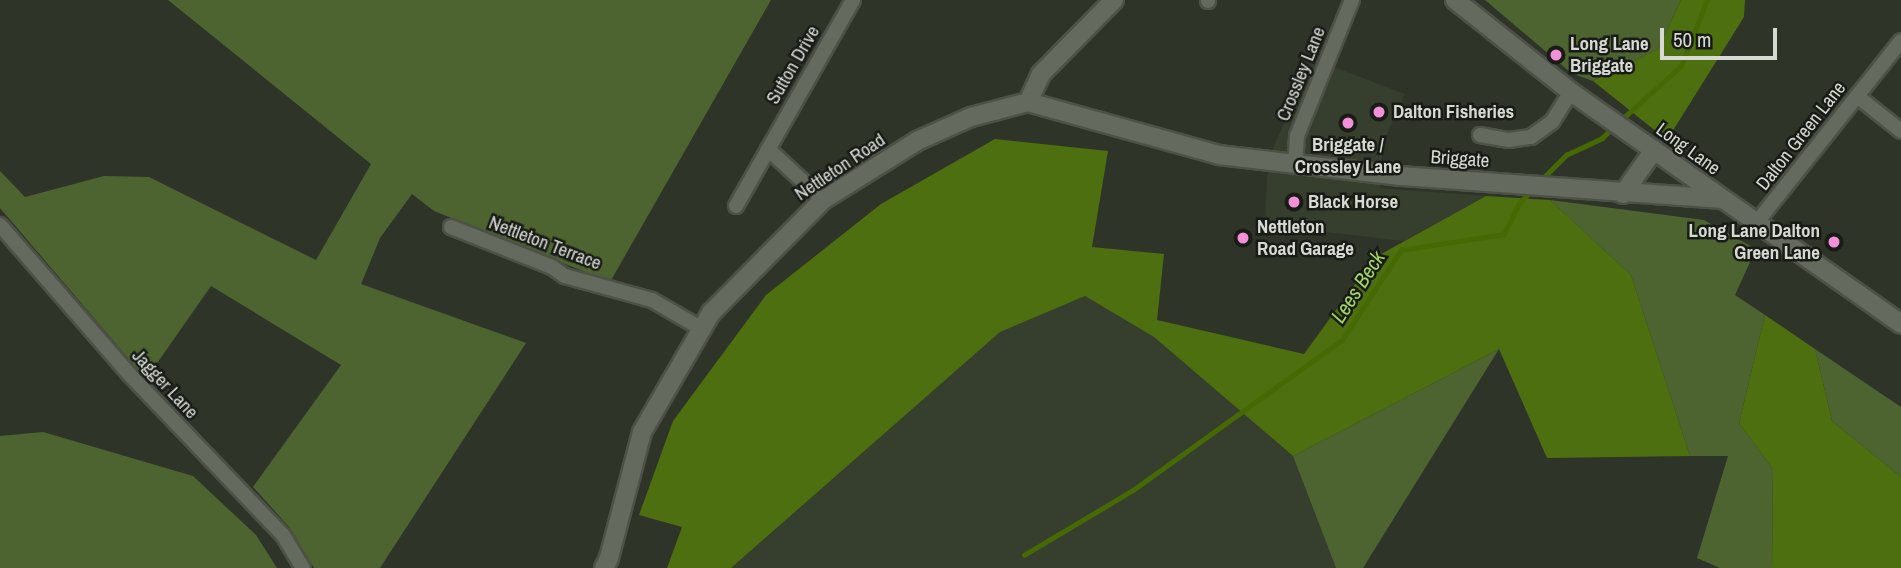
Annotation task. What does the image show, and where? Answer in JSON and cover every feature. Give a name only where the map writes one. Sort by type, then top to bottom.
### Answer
[{"type":"street","name":"Sutton Drive","points":[[736,206],[853,0]]},
{"type":"street","points":[[1114,0],[1041,74],[1028,102],[1220,155],[1295,165]]},
{"type":"street","name":"Crossley Lane","points":[[1295,165],[1297,136],[1352,0]]},
{"type":"street","name":"Long Lane","points":[[1455,0],[1597,111],[1901,324]]},
{"type":"street","name":"Dalton Green Lane","points":[[1757,222],[1901,41]]},
{"type":"street","points":[[1480,135],[1509,140],[1531,137],[1552,122],[1571,92]]},
{"type":"street","points":[[1857,96],[1901,131]]},
{"type":"street","name":"Nettleton Road","points":[[604,568],[609,558],[642,432],[712,313],[823,200],[917,141],[971,117],[1028,102]]},
{"type":"street","points":[[768,149],[823,200]]},
{"type":"street","points":[[1623,194],[1654,150]]},
{"type":"street","name":"Briggate","points":[[1295,165],[1623,194],[1721,199]]},
{"type":"street","name":"Jagger Lane","points":[[0,225],[128,374],[283,535],[303,568]]},
{"type":"street","name":"Nettleton Terrace","points":[[451,227],[552,267],[565,276],[652,300],[702,329]]},
{"type":"shaded area","points":[[1313,59],[1405,94],[1382,145],[1380,188],[1486,196],[1404,241],[1265,225],[1267,177],[1273,148]]},
{"type":"shaded area","points":[[1085,296],[1154,337],[1293,456],[1336,568],[731,568],[1000,332]]},
{"type":"green space","points":[[168,0],[771,0],[610,282],[434,211],[412,194],[380,238],[361,284],[526,343],[380,568],[314,568],[290,528],[253,487],[341,365],[211,286],[146,379],[0,208],[0,171],[25,197],[104,176],[149,177],[316,260],[371,164]]},
{"type":"green space","points":[[1485,0],[1681,0],[1658,49],[1593,81],[1571,73]]},
{"type":"green space","points":[[1681,0],[1745,0],[1744,17],[1667,140],[1593,81],[1658,49]]},
{"type":"green space","points":[[995,139],[1108,151],[1092,247],[1164,254],[1157,320],[1304,354],[1374,258],[1486,196],[1550,200],[1631,275],[1690,456],[1547,458],[1499,349],[1293,456],[1154,337],[1085,296],[1000,332],[731,568],[667,568],[682,527],[639,515],[673,421],[766,295],[881,204]]},
{"type":"green space","points":[[1550,200],[1704,220],[1756,249],[1735,295],[1765,315],[1739,423],[1773,469],[1772,568],[1720,568],[1697,558],[1728,456],[1690,456],[1631,275]]},
{"type":"green space","points":[[1765,315],[1815,349],[1832,421],[1901,477],[1901,568],[1772,568],[1773,469],[1739,423]]},
{"type":"green space","points":[[1499,349],[1363,568],[1336,568],[1293,456]]},
{"type":"green space","points":[[1815,349],[1901,407],[1901,477],[1832,421]]},
{"type":"green space","points":[[43,432],[193,476],[256,535],[277,568],[0,568],[0,436]]},
{"type":"waterway","name":"Lees Beck","points":[[1620,121],[1681,66],[1707,0]]},
{"type":"waterway","name":"Lees Beck","points":[[1540,181],[1566,155],[1602,138],[1614,127]]},
{"type":"waterway","name":"Lees Beck","points":[[1024,555],[1133,490],[1342,340],[1401,250],[1504,234],[1519,203],[1532,190]]},
{"type":"place","name":"Long Lane Briggate","points":[[1556,55]]},
{"type":"place","name":"Dalton Fisheries","points":[[1379,112]]},
{"type":"place","name":"Briggate / Crossley Lane","points":[[1348,123]]},
{"type":"place","name":"Black Horse","points":[[1294,202]]},
{"type":"place","name":"Nettleton Road Garage","points":[[1243,238]]},
{"type":"place","name":"Long Lane Dalton Green Lane","points":[[1834,242]]}]
